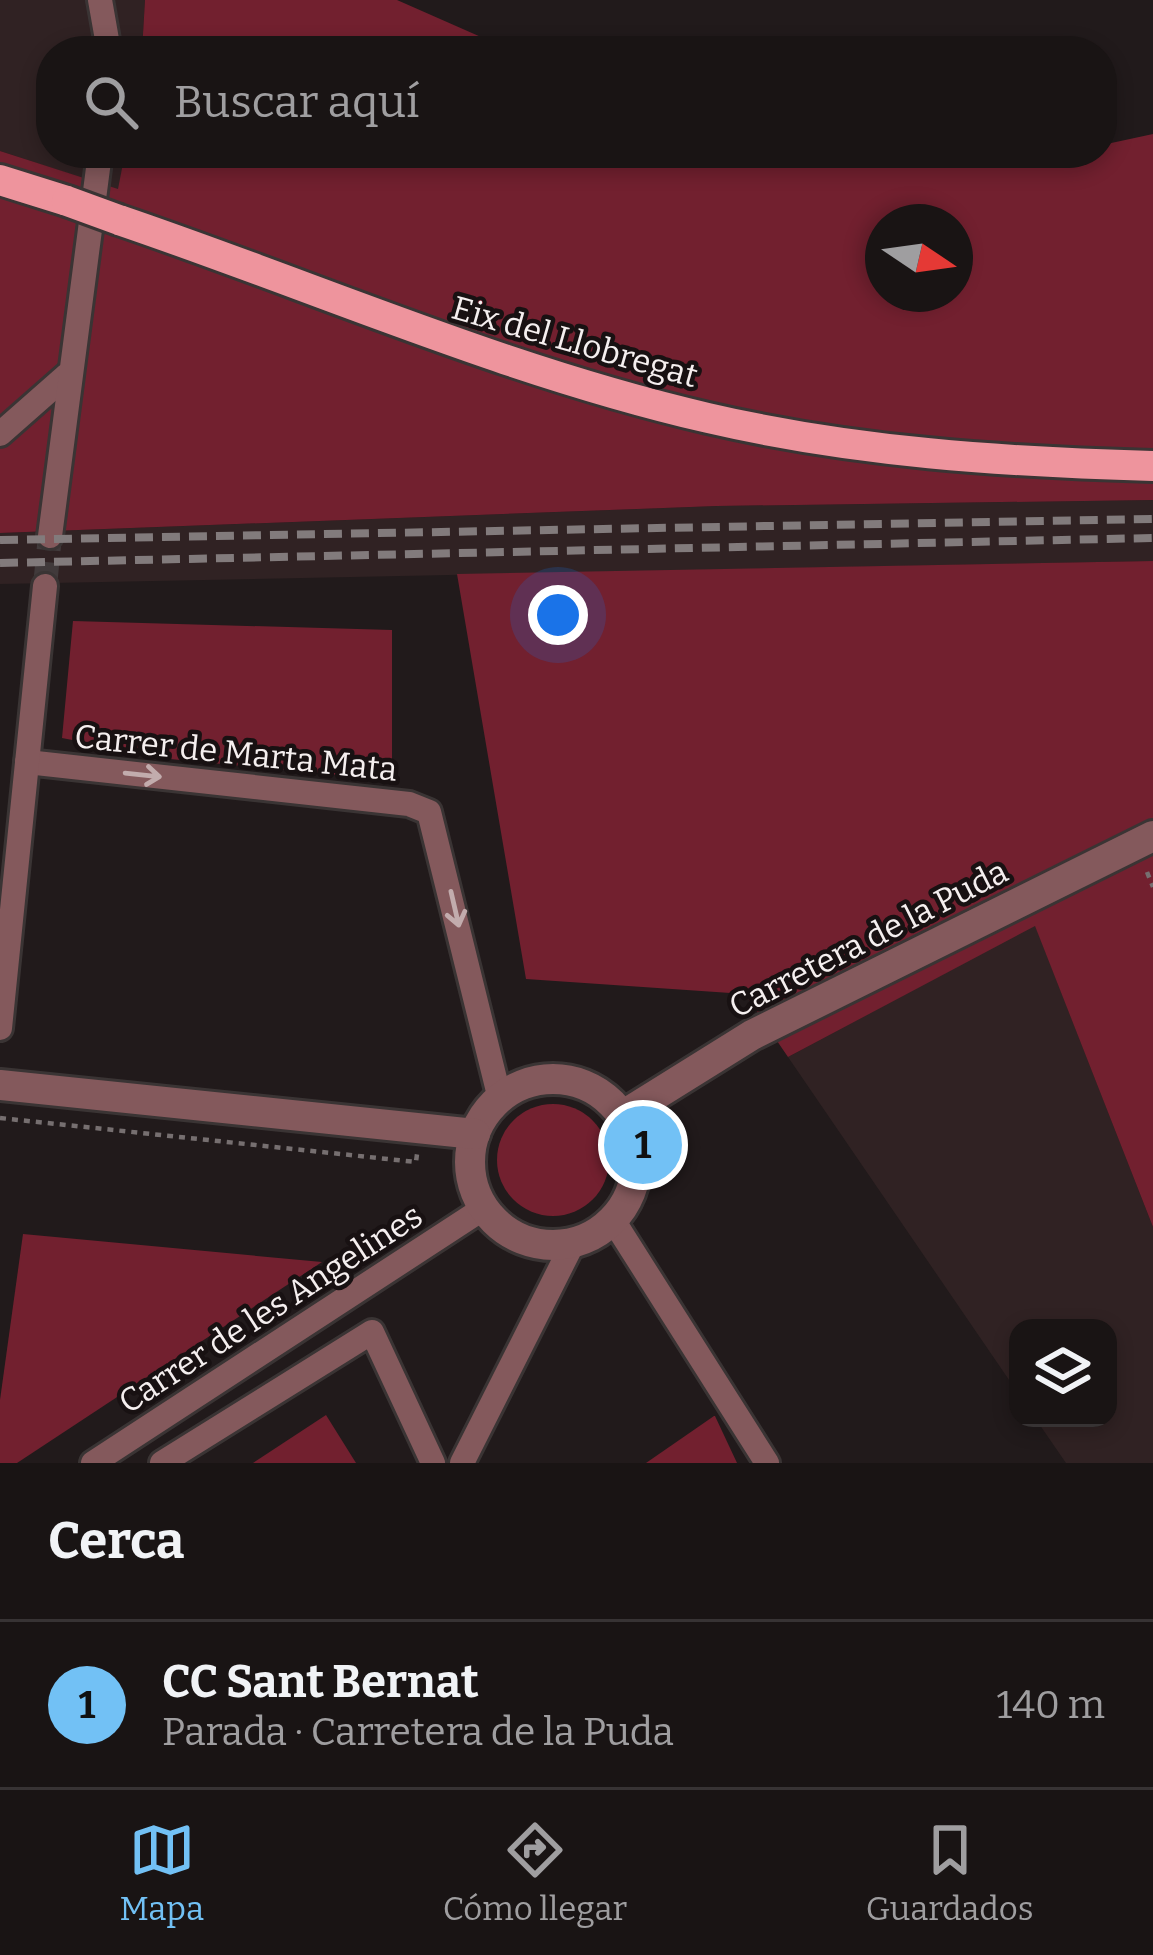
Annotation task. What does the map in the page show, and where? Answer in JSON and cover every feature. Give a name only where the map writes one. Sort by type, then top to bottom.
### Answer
[{"type":"main road","name":"Eix del Llobregat","points":[[0,179],[435,338],[712,419],[964,458],[1153,466]]},
{"type":"street","points":[[100,0],[106,36]]},
{"type":"street","points":[[50,536],[98,168]]},
{"type":"street","points":[[0,434],[68,375]]},
{"type":"street","points":[[0,1028],[45,586]]},
{"type":"street","name":"Carrer de Marta Mata","points":[[27,762],[409,804],[429,812],[500,1099]]},
{"type":"street","name":"Carretera de la Puda","points":[[622,1116],[752,1034],[1153,836]]},
{"type":"street","points":[[564,1079],[587,1086],[622,1116],[634,1141],[636,1169],[629,1196],[614,1220],[573,1243],[523,1240],[484,1208],[470,1159],[475,1134],[500,1099],[540,1080],[564,1079]]},
{"type":"street","points":[[0,1085],[475,1134]]},
{"type":"street","name":"Carrer de les Angelines","points":[[93,1463],[484,1208]]},
{"type":"street","points":[[614,1220],[767,1463]]},
{"type":"street","points":[[462,1463],[573,1243]]},
{"type":"street","points":[[162,1463],[372,1332],[434,1463]]},
{"type":"path","points":[[0,1118],[416,1162],[419,1128]]},
{"type":"shaded area","points":[[0,0],[145,0],[143,36],[36,36],[36,163],[0,151]]},
{"type":"shaded area","points":[[145,0],[397,0],[479,36],[143,36]]},
{"type":"shaded area","points":[[1153,134],[1153,500],[717,506],[0,533],[0,151],[36,163],[36,168],[53,168],[118,189],[122,168],[1117,168],[1117,142]]},
{"type":"shaded area","points":[[52,168],[123,168],[119,190]]},
{"type":"shaded area","points":[[1153,500],[1153,561],[0,584],[0,533],[717,506]]},
{"type":"shaded area","points":[[1153,561],[1153,1227],[1035,926],[788,1057],[745,994],[526,979],[457,574]]},
{"type":"shaded area","points":[[73,621],[392,630],[392,780],[170,759],[62,738]]},
{"type":"shaded area","points":[[1035,925],[1153,1227],[1153,1463],[1066,1463],[1041,1427],[1117,1427],[1117,1319],[1009,1319],[1009,1380],[788,1057]]},
{"type":"shaded area","points":[[553,1104],[574,1109],[592,1121],[604,1139],[609,1160],[604,1181],[592,1199],[574,1211],[553,1216],[532,1211],[514,1199],[502,1181],[497,1160],[502,1139],[514,1121],[532,1109]]},
{"type":"shaded area","points":[[23,1234],[322,1262],[17,1463],[0,1463],[0,1400]]},
{"type":"shaded area","points":[[326,1415],[356,1463],[253,1463]]},
{"type":"shaded area","points":[[714,1416],[737,1463],[646,1463]]},
{"type":"tunnel","points":[[45,586],[50,536]]},
{"type":"railway","points":[[0,540],[1153,519]]},
{"type":"railway","points":[[0,563],[1153,538]]},
{"type":"place","name":"CC Sant Bernat","points":[[643,1145]]}]
